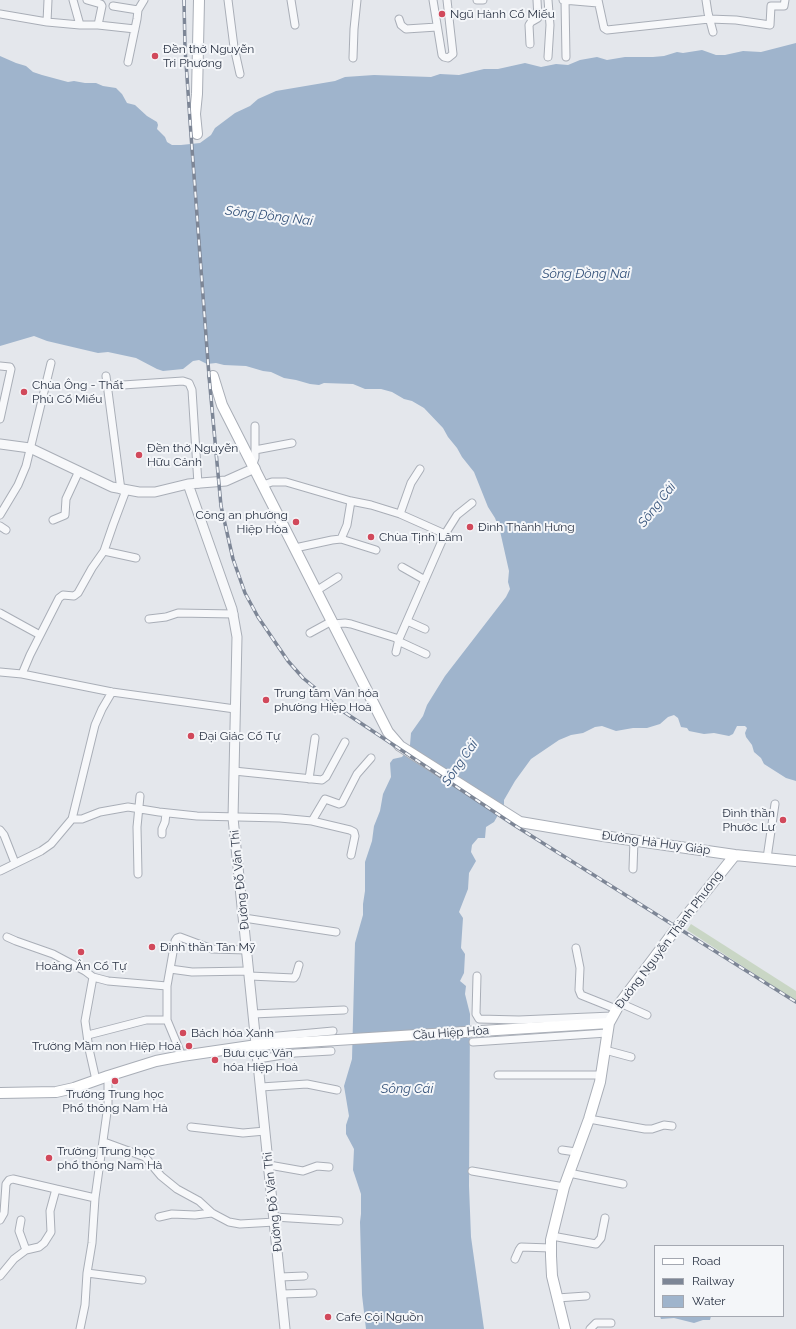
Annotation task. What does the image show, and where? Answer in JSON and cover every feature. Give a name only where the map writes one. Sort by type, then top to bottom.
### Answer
[{"type":"main road","points":[[199,0],[197,94],[200,114],[199,134]]},
{"type":"main road","name":"Đường Hà Huy Giáp","points":[[216,376],[219,398],[388,732],[395,742],[517,821],[527,824],[735,855],[796,861]]},
{"type":"main road","name":"Đường Nguyễn Thành Phương","points":[[565,1329],[552,1276],[552,1236],[564,1187],[589,1119],[602,1075],[607,1033],[614,1013],[702,895],[735,855]]},
{"type":"main road","name":"Cầu Hiệp Hòa","points":[[0,1093],[56,1092],[74,1088],[156,1061],[256,1042],[292,1043],[591,1024],[614,1013]]},
{"type":"street","points":[[47,22],[48,0]]},
{"type":"street","points":[[73,0],[80,26]]},
{"type":"street","points":[[89,0],[102,6],[98,25]]},
{"type":"street","points":[[128,62],[138,10],[144,0]]},
{"type":"street","points":[[228,0],[234,47],[240,74]]},
{"type":"street","points":[[291,0],[295,26]]},
{"type":"street","points":[[354,58],[354,29],[357,0]]},
{"type":"street","points":[[433,0],[442,55],[448,58],[453,54],[446,0]]},
{"type":"street","points":[[477,0],[483,0]]},
{"type":"street","points":[[530,44],[529,25],[538,18],[537,0]]},
{"type":"street","points":[[548,0],[550,25],[548,57]]},
{"type":"street","points":[[566,57],[564,0],[598,1],[604,28],[607,30],[709,19],[736,20],[770,25],[771,6],[784,6],[785,0]]},
{"type":"street","points":[[706,0],[713,32]]},
{"type":"street","points":[[113,6],[138,10]]},
{"type":"street","points":[[0,14],[80,26],[98,25],[134,29]]},
{"type":"street","points":[[399,19],[401,25],[406,29],[437,27]]},
{"type":"street","points":[[0,515],[18,485],[26,466],[51,363]]},
{"type":"street","points":[[0,366],[10,367],[11,369],[0,419]]},
{"type":"street","points":[[22,674],[40,635],[61,596],[76,595],[78,593],[92,568],[104,551],[123,491],[106,376]]},
{"type":"street","points":[[108,386],[183,381],[189,383],[192,390],[198,484]]},
{"type":"street","points":[[0,444],[30,448],[123,491],[163,491],[188,484],[226,480],[254,466],[255,426]]},
{"type":"street","points":[[255,450],[292,443]]},
{"type":"street","points":[[400,514],[411,483],[420,468]]},
{"type":"street","points":[[53,520],[65,516],[66,499],[79,471]]},
{"type":"street","points":[[263,485],[272,482],[286,482],[400,514],[446,534]]},
{"type":"street","name":"Đường Đỗ Văn Thi","points":[[188,484],[234,614],[237,637],[233,818],[286,1329]]},
{"type":"street","points":[[341,539],[347,526],[351,501]]},
{"type":"street","points":[[396,652],[407,621],[446,534],[457,515],[472,503]]},
{"type":"street","points":[[295,548],[341,539],[376,550]]},
{"type":"street","points":[[104,551],[136,558]]},
{"type":"street","points":[[402,567],[425,580]]},
{"type":"street","points":[[316,591],[338,577]]},
{"type":"street","points":[[0,613],[40,635]]},
{"type":"street","points":[[148,619],[166,617],[178,613],[234,614]]},
{"type":"street","points":[[407,621],[425,629]]},
{"type":"street","points":[[310,633],[333,622],[345,622],[399,640],[426,654]]},
{"type":"street","points":[[0,672],[22,674],[112,692],[235,709]]},
{"type":"street","points":[[0,871],[41,851],[50,844],[72,819],[94,730],[102,709],[112,692]]},
{"type":"street","points":[[309,779],[315,738]]},
{"type":"street","points":[[234,771],[320,780],[324,779],[345,742]]},
{"type":"street","points":[[312,821],[325,799],[339,804],[342,803],[357,774],[371,758]]},
{"type":"street","points":[[138,874],[137,827],[140,796]]},
{"type":"street","points":[[767,858],[775,804]]},
{"type":"street","points":[[72,819],[82,819],[100,812],[128,807],[197,816],[280,818],[312,821],[354,832],[355,836],[351,855]]},
{"type":"street","points":[[162,834],[166,813]]},
{"type":"street","points":[[0,830],[4,835],[15,863]]},
{"type":"street","points":[[633,868],[634,840]]},
{"type":"street","points":[[244,918],[336,932]]},
{"type":"street","points":[[7,937],[16,942],[53,954],[93,977],[108,981],[167,986]]},
{"type":"street","points":[[182,1056],[166,1020],[167,986],[175,941],[180,937],[212,949],[247,950]]},
{"type":"street","points":[[576,948],[580,968],[581,995],[614,1013]]},
{"type":"street","points":[[170,969],[192,972],[249,974],[294,978],[296,976],[299,964]]},
{"type":"street","points":[[477,976],[476,1014],[479,1020],[518,1020],[614,1013],[647,1015]]},
{"type":"street","points":[[93,977],[86,1017],[96,1080]]},
{"type":"street","points":[[253,1014],[344,1010]]},
{"type":"street","points":[[88,1035],[146,1020],[166,1020]]},
{"type":"street","points":[[256,1042],[333,1031]]},
{"type":"street","points":[[473,1042],[607,1033]]},
{"type":"street","points":[[605,1050],[631,1057]]},
{"type":"street","points":[[258,1059],[295,1053],[331,1051]]},
{"type":"street","points":[[498,1075],[602,1075]]},
{"type":"street","points":[[80,1329],[85,1305],[87,1273],[92,1243],[95,1198],[104,1142],[108,1105],[108,1076]]},
{"type":"street","points":[[261,1087],[307,1084],[337,1090]]},
{"type":"street","points":[[589,1119],[645,1129],[652,1129],[664,1125],[672,1126]]},
{"type":"street","points":[[191,1127],[243,1133],[265,1131]]},
{"type":"street","points":[[104,1142],[145,1157],[177,1189],[199,1201],[212,1213],[229,1222],[235,1224],[274,1220],[340,1221]]},
{"type":"street","points":[[562,1150],[576,1152]]},
{"type":"street","points":[[269,1165],[303,1171],[317,1166],[329,1167]]},
{"type":"street","points":[[472,1171],[564,1187]]},
{"type":"street","points":[[569,1173],[622,1184]]},
{"type":"street","points":[[0,1220],[4,1213],[6,1184],[9,1180],[13,1179],[95,1198]]},
{"type":"street","points":[[1,1274],[14,1259],[26,1250],[39,1247],[44,1243],[51,1232],[50,1211],[56,1189]]},
{"type":"street","points":[[159,1216],[172,1214],[195,1215],[212,1213]]},
{"type":"street","points":[[552,1236],[596,1244],[601,1238],[605,1218]]},
{"type":"street","points":[[22,1220],[19,1231],[26,1250]]},
{"type":"street","points":[[516,1259],[518,1250],[522,1247],[551,1248]]},
{"type":"street","points":[[87,1273],[142,1280]]},
{"type":"street","points":[[280,1277],[304,1276]]},
{"type":"street","points":[[282,1294],[313,1293]]},
{"type":"street","points":[[557,1298],[586,1296]]},
{"type":"street","points":[[590,1329],[596,1323],[611,1323]]},
{"type":"green space","points":[[691,924],[796,991],[796,1001],[687,930]]},
{"type":"water","name":"Sông Đồng Nai","points":[[796,43],[796,781],[786,778],[764,764],[761,758],[754,752],[752,745],[746,737],[745,733],[747,728],[745,726],[737,726],[733,734],[729,736],[714,733],[704,734],[689,731],[687,728],[681,727],[678,718],[674,715],[668,717],[660,724],[647,728],[633,728],[616,731],[602,726],[595,727],[583,733],[571,735],[559,740],[531,759],[515,781],[504,800],[504,806],[499,810],[494,822],[486,827],[485,838],[478,838],[472,845],[471,852],[476,861],[469,873],[468,889],[459,912],[463,918],[461,948],[465,954],[464,973],[460,981],[466,986],[465,994],[470,1014],[469,1186],[471,1237],[484,1329],[366,1329],[362,1295],[360,1222],[361,1194],[353,1170],[354,1149],[346,1134],[346,1125],[349,1116],[344,1086],[352,1059],[355,943],[363,915],[365,862],[372,841],[374,826],[380,811],[383,794],[391,777],[390,763],[393,759],[402,757],[408,749],[410,745],[411,733],[423,716],[427,705],[445,676],[506,597],[510,589],[508,582],[509,571],[500,531],[495,518],[488,507],[474,472],[443,428],[424,408],[392,392],[381,389],[365,389],[353,384],[310,384],[284,378],[271,372],[246,366],[216,363],[207,364],[199,360],[193,361],[183,369],[163,371],[136,358],[108,352],[98,353],[47,341],[34,336],[0,346],[0,56],[26,66],[33,72],[42,75],[68,82],[74,81],[96,83],[103,86],[116,88],[122,94],[127,103],[135,105],[147,116],[157,122],[157,129],[165,137],[167,142],[172,145],[181,145],[200,143],[211,135],[215,128],[235,113],[250,106],[258,99],[276,91],[335,81],[345,77],[374,75],[431,77],[440,74],[459,75],[484,69],[498,69],[525,63],[541,67],[556,64],[568,65],[580,60],[597,57],[607,60],[625,57],[653,57],[664,56],[677,52],[683,53],[702,50],[716,55],[725,55],[743,51],[761,52]]},
{"type":"water","points":[[660,1317],[711,1317],[710,1320],[703,1320],[694,1323],[674,1318],[661,1319]]},
{"type":"railway","points":[[184,0],[185,48],[191,135],[209,376],[221,506],[233,559],[245,593],[258,617],[288,661],[303,678],[344,712],[514,825],[796,1002]]},
{"type":"place","name":"Ngũ Hành Cổ Miếu","points":[[442,14]]},
{"type":"place","name":"Đền thờ Nguyễn Tri Phương","points":[[155,56]]},
{"type":"place","name":"Chùa Ông - Thất Phủ Cổ Miếu","points":[[24,392]]},
{"type":"place","name":"Đền thờ Nguyễn Hữu Cảnh","points":[[139,455]]},
{"type":"place","name":"Công an phường Hiệp Hòa","points":[[296,522]]},
{"type":"place","name":"Đình Thành Hưng","points":[[470,527]]},
{"type":"place","name":"Chùa Tịnh Lâm","points":[[371,537]]},
{"type":"place","name":"Trung tâm Văn hóa phường Hiệp Hoà","points":[[266,700]]},
{"type":"place","name":"Đại Giác Cổ Tự","points":[[191,736]]},
{"type":"place","name":"Đình thần Phước Lư","points":[[783,820]]},
{"type":"place","name":"Đình thần Tân Mỹ","points":[[152,947]]},
{"type":"place","name":"Hoàng Ân Cổ Tự","points":[[81,952]]},
{"type":"place","name":"Bách hóa Xanh","points":[[183,1033]]},
{"type":"place","name":"Trường Mầm non Hiệp Hoà","points":[[189,1046]]},
{"type":"place","name":"Bưu cục Văn hóa Hiệp Hoà","points":[[215,1060]]},
{"type":"place","name":"Trường Trung học Phổ thông Nam Hà","points":[[115,1081]]},
{"type":"place","name":"Trường Trung học phổ thông Nam Hà","points":[[49,1158]]},
{"type":"place","name":"Cafe Cội Nguồn","points":[[328,1317]]},
{"type":"water label","name":"Sông Cái","points":[[657,505]]},
{"type":"water label","name":"Sông Cái","points":[[460,763]]},
{"type":"water label","name":"Sông Cái","points":[[407,1089]]}]
